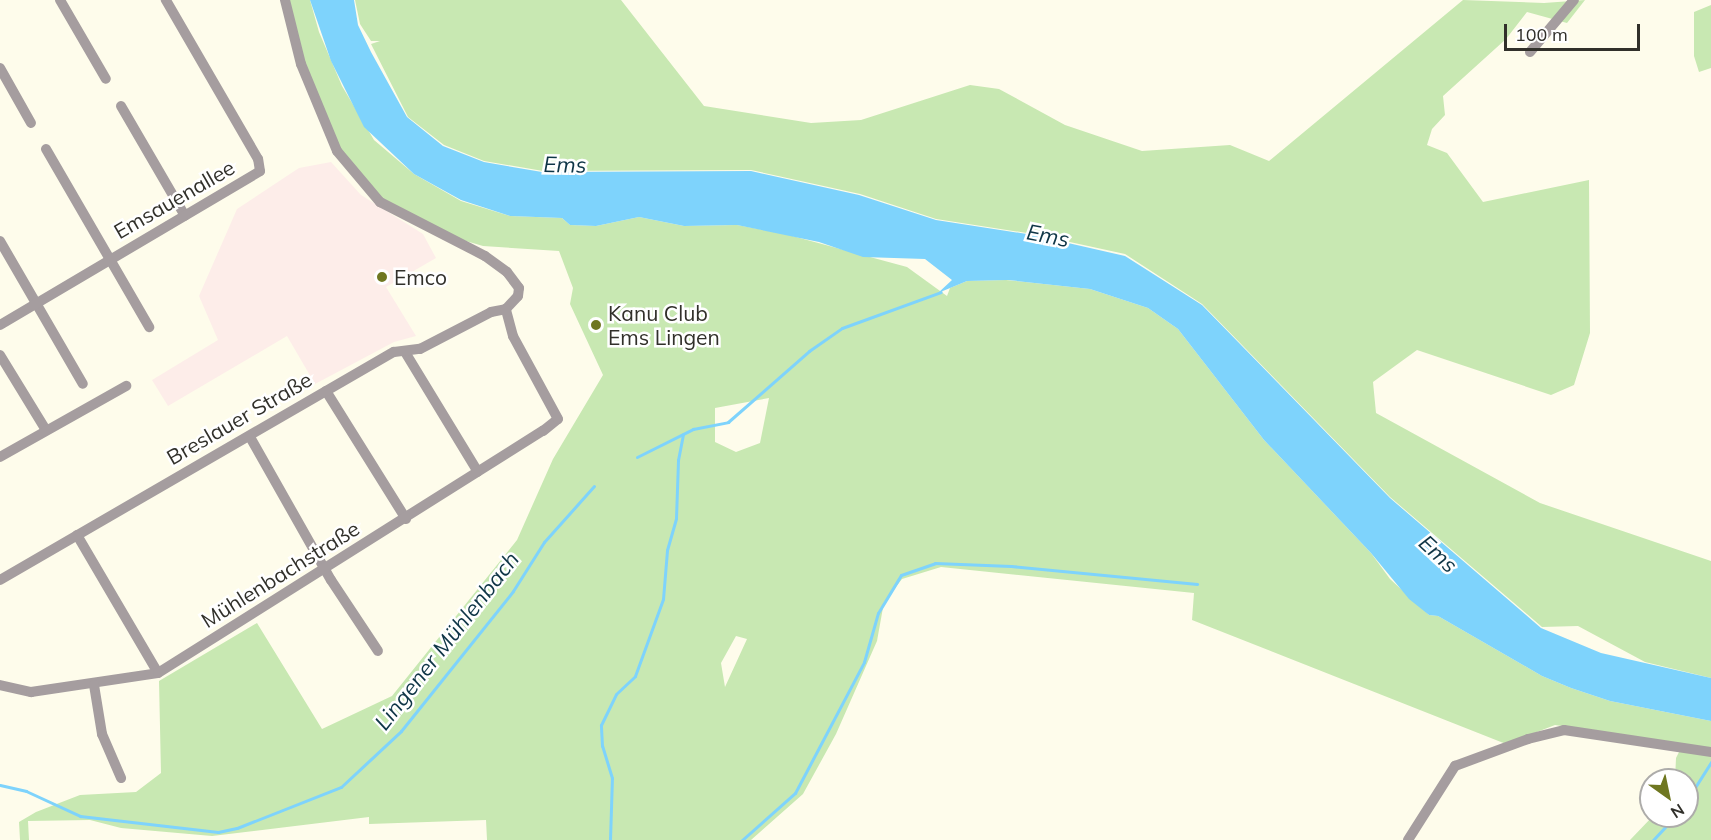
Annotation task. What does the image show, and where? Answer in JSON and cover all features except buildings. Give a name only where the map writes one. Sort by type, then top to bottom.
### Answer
[{"type":"street","points":[[60,0],[105,79]]},
{"type":"street","name":"Emsauenallee","points":[[0,325],[260,171],[261,164],[166,0]]},
{"type":"street","points":[[285,0],[301,64],[337,151],[380,202],[485,256],[507,272],[519,288],[518,296],[506,309]]},
{"type":"street","points":[[1530,52],[1574,0]]},
{"type":"street","points":[[0,68],[31,123]]},
{"type":"street","points":[[121,106],[185,216]]},
{"type":"street","points":[[46,149],[149,327]]},
{"type":"street","points":[[0,241],[83,384]]},
{"type":"street","name":"Breslauer Straße","points":[[0,580],[394,352],[420,349],[491,312],[506,309]]},
{"type":"street","name":"Mühlenbachstraße","points":[[0,685],[25,692],[94,685],[158,673],[406,519],[558,419],[513,336],[506,309]]},
{"type":"street","points":[[405,352],[478,472]]},
{"type":"street","points":[[0,355],[46,430]]},
{"type":"street","points":[[0,457],[126,386]]},
{"type":"street","points":[[326,391],[406,519]]},
{"type":"street","points":[[250,437],[378,651]]},
{"type":"street","points":[[77,535],[158,673]]},
{"type":"street","points":[[94,685],[102,734],[121,778]]},
{"type":"street","points":[[1408,840],[1455,766],[1528,739],[1564,730],[1711,752]]},
{"type":"shaded area","points":[[331,162],[361,195],[423,234],[436,258],[386,287],[416,336],[394,342],[315,384],[287,336],[168,406],[152,380],[218,340],[199,296],[237,209],[299,168]]},
{"type":"green space","points":[[285,0],[310,0],[319,32],[342,86],[374,140],[414,174],[461,201],[510,216],[562,218],[570,225],[596,226],[639,217],[684,226],[737,225],[785,234],[907,267],[947,296],[950,288],[967,281],[1006,280],[1090,289],[1148,308],[1178,329],[1264,440],[1371,553],[1390,579],[1429,615],[1438,616],[1542,676],[1571,688],[1610,701],[1711,721],[1711,748],[1555,725],[1506,744],[1192,620],[1194,593],[941,567],[902,579],[884,602],[877,641],[836,734],[803,794],[751,840],[487,840],[486,820],[369,824],[369,817],[212,836],[121,828],[90,820],[28,821],[29,840],[20,840],[19,822],[36,812],[80,795],[136,792],[161,773],[159,681],[257,623],[322,729],[392,696],[517,540],[553,459],[603,375],[570,304],[573,288],[559,251],[483,246],[449,236],[382,199],[339,150],[304,65]],"holes":[[[769,398],[760,443],[736,452],[715,442],[715,408]],[[736,636],[747,639],[725,687],[721,663]]]},
{"type":"green space","points":[[355,0],[621,0],[704,106],[811,123],[861,120],[970,85],[999,89],[1065,125],[1142,151],[1230,145],[1269,161],[1463,0],[1544,3],[1585,0],[1567,23],[1527,12],[1506,39],[1443,96],[1445,115],[1432,129],[1427,145],[1447,153],[1483,202],[1589,180],[1590,333],[1574,385],[1551,395],[1417,350],[1373,382],[1376,413],[1540,503],[1711,561],[1711,678],[1645,662],[1578,626],[1542,627],[1390,497],[1202,304],[1125,254],[1033,234],[936,219],[860,194],[751,170],[543,171],[484,161],[444,145],[408,117],[371,44],[380,41],[371,41],[360,24]]},
{"type":"green space","points":[[1711,5],[1711,68],[1699,72],[1694,56],[1694,12]]},
{"type":"green space","points":[[1711,749],[1711,840],[1630,840],[1642,828],[1699,828],[1699,768],[1676,768],[1676,758],[1680,750]]},
{"type":"water","name":"Ems","points":[[310,0],[354,0],[358,25],[407,117],[443,146],[484,162],[542,172],[751,171],[859,195],[936,220],[1033,235],[1125,256],[1202,305],[1390,498],[1541,628],[1601,653],[1711,678],[1711,721],[1610,701],[1571,688],[1542,676],[1438,616],[1429,615],[1409,599],[1371,553],[1264,440],[1178,329],[1148,308],[1090,289],[1008,280],[967,281],[938,293],[952,280],[925,259],[863,257],[819,242],[737,225],[684,226],[639,217],[596,226],[570,225],[562,218],[510,216],[461,200],[414,174],[364,127],[331,61]]},
{"type":"waterway","name":"Lingener Mühlenbach","points":[[637,457],[693,429],[728,422],[809,351],[842,328],[941,292]]},
{"type":"waterway","points":[[610,840],[612,778],[602,746],[601,725],[616,694],[635,676],[663,599],[667,550],[676,518],[678,460],[683,434]]},
{"type":"waterway","name":"Lingener Mühlenbach","points":[[0,785],[26,791],[80,816],[218,832],[237,828],[341,787],[401,731],[513,591],[544,542],[594,486]]},
{"type":"waterway","points":[[742,840],[795,793],[864,662],[878,613],[901,575],[935,563],[1011,566],[1197,584]]},
{"type":"waterway","points":[[1699,781],[1711,762]]},
{"type":"waterway","points":[[1653,840],[1664,828]]},
{"type":"place","name":"Emco","points":[[382,277]]},
{"type":"place","name":"Kanu Club Ems Lingen","points":[[596,325]]}]
